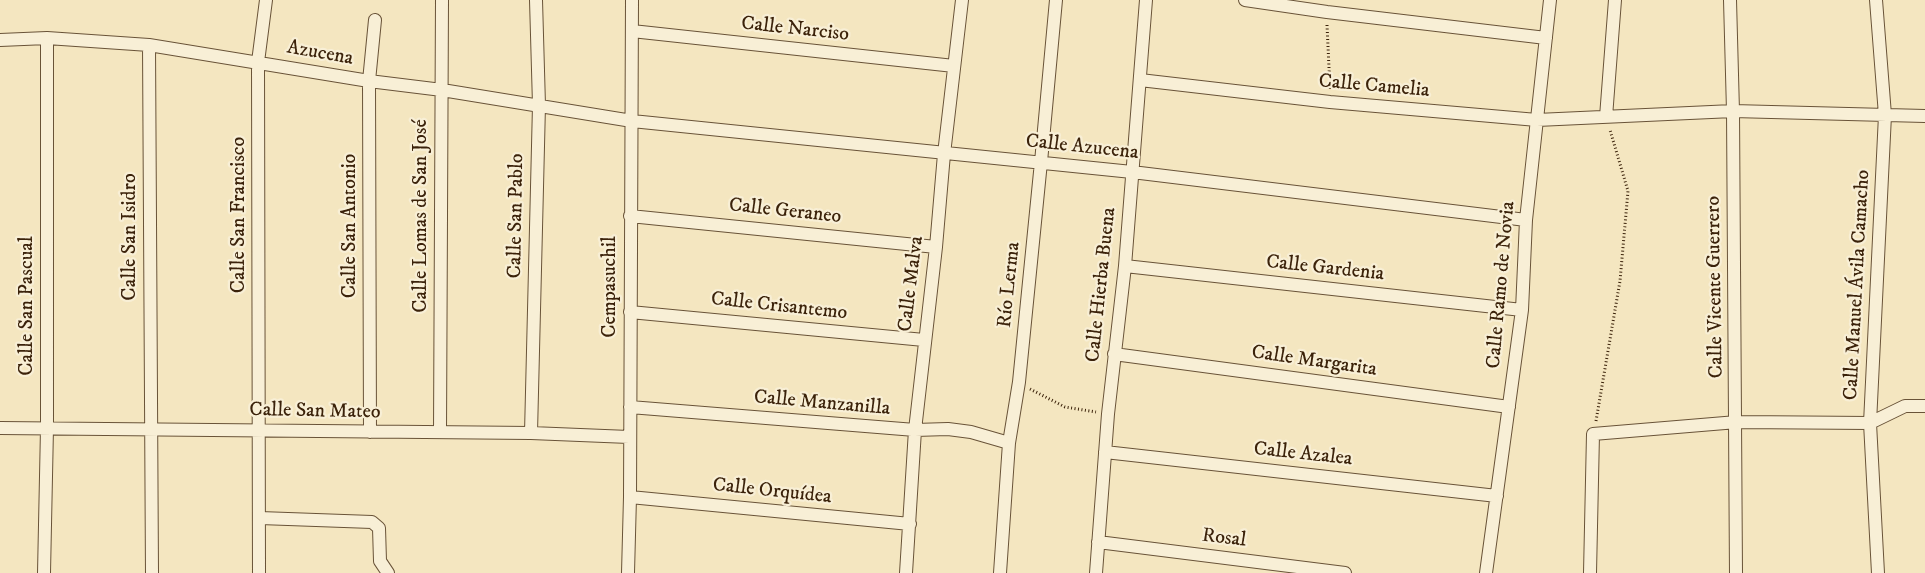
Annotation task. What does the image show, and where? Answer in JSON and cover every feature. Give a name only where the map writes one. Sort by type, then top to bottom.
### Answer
[{"type":"street","name":"Calle San Francisco","points":[[260,573],[258,62],[266,0]]},
{"type":"street","name":"Calle Lomas de San José","points":[[440,432],[442,0]]},
{"type":"street","name":"Calle San Pablo","points":[[531,433],[538,106],[536,0]]},
{"type":"street","name":"Cempasuchil","points":[[628,573],[632,0]]},
{"type":"street","name":"Calle Malva","points":[[906,573],[915,430],[962,0]]},
{"type":"street","name":"Río Lerma","points":[[1000,573],[1009,443],[1019,382],[1056,0]]},
{"type":"street","name":"Calle Hierba Buena","points":[[1096,573],[1104,452],[1125,266],[1146,0]]},
{"type":"street","points":[[1245,0],[1327,12],[1546,38]]},
{"type":"street","name":"Calle Ramo de Novia","points":[[1486,573],[1522,310],[1526,220],[1550,0]]},
{"type":"street","points":[[1606,117],[1616,0]]},
{"type":"street","name":"Calle Vicente Guerrero","points":[[1730,0],[1737,422],[1736,573]]},
{"type":"street","name":"Calle Manuel Ávila Camacho","points":[[1876,0],[1885,115],[1870,422],[1878,573]]},
{"type":"street","name":"Calle San Antonio","points":[[370,432],[369,82],[375,20]]},
{"type":"street","name":"Calle Narciso","points":[[632,31],[954,66]]},
{"type":"street","name":"Azucena","points":[[0,40],[47,38],[149,45],[369,82],[442,90],[632,121]]},
{"type":"street","name":"Calle San Pascual","points":[[44,573],[47,428],[47,38]]},
{"type":"street","name":"Calle San Isidro","points":[[149,45],[152,573]]},
{"type":"street","name":"Calle Camelia","points":[[1140,80],[1330,102],[1537,120],[1733,111],[1925,116]]},
{"type":"street","name":"Calle Azucena","points":[[632,121],[1132,172],[1526,220]]},
{"type":"street","name":"Calle Geraneo","points":[[630,216],[936,247]]},
{"type":"street","name":"Calle Gardenia","points":[[1125,266],[1522,310]]},
{"type":"street","name":"Calle Crisantemo","points":[[630,312],[924,340]]},
{"type":"street","name":"Calle Margarita","points":[[1114,354],[1509,407]]},
{"type":"street","points":[[1590,573],[1593,434],[1737,422],[1870,422],[1905,406],[1925,406]]},
{"type":"street","name":"Calle Manzanilla","points":[[630,407],[915,430],[948,429],[971,432],[1009,443]]},
{"type":"street","name":"Calle San Mateo","points":[[0,428],[531,433],[629,437]]},
{"type":"street","name":"Calle Azalea","points":[[1104,452],[1497,496]]},
{"type":"street","name":"Calle Orquídea","points":[[630,497],[910,524]]},
{"type":"street","points":[[260,518],[372,522],[380,528],[380,561],[388,573]]},
{"type":"street","name":"Rosal","points":[[1098,542],[1345,573]]},
{"type":"path","points":[[1327,12],[1330,102]]},
{"type":"path","points":[[1593,434],[1620,281],[1628,191],[1606,117]]},
{"type":"path","points":[[1019,382],[1065,408],[1108,414]]}]
